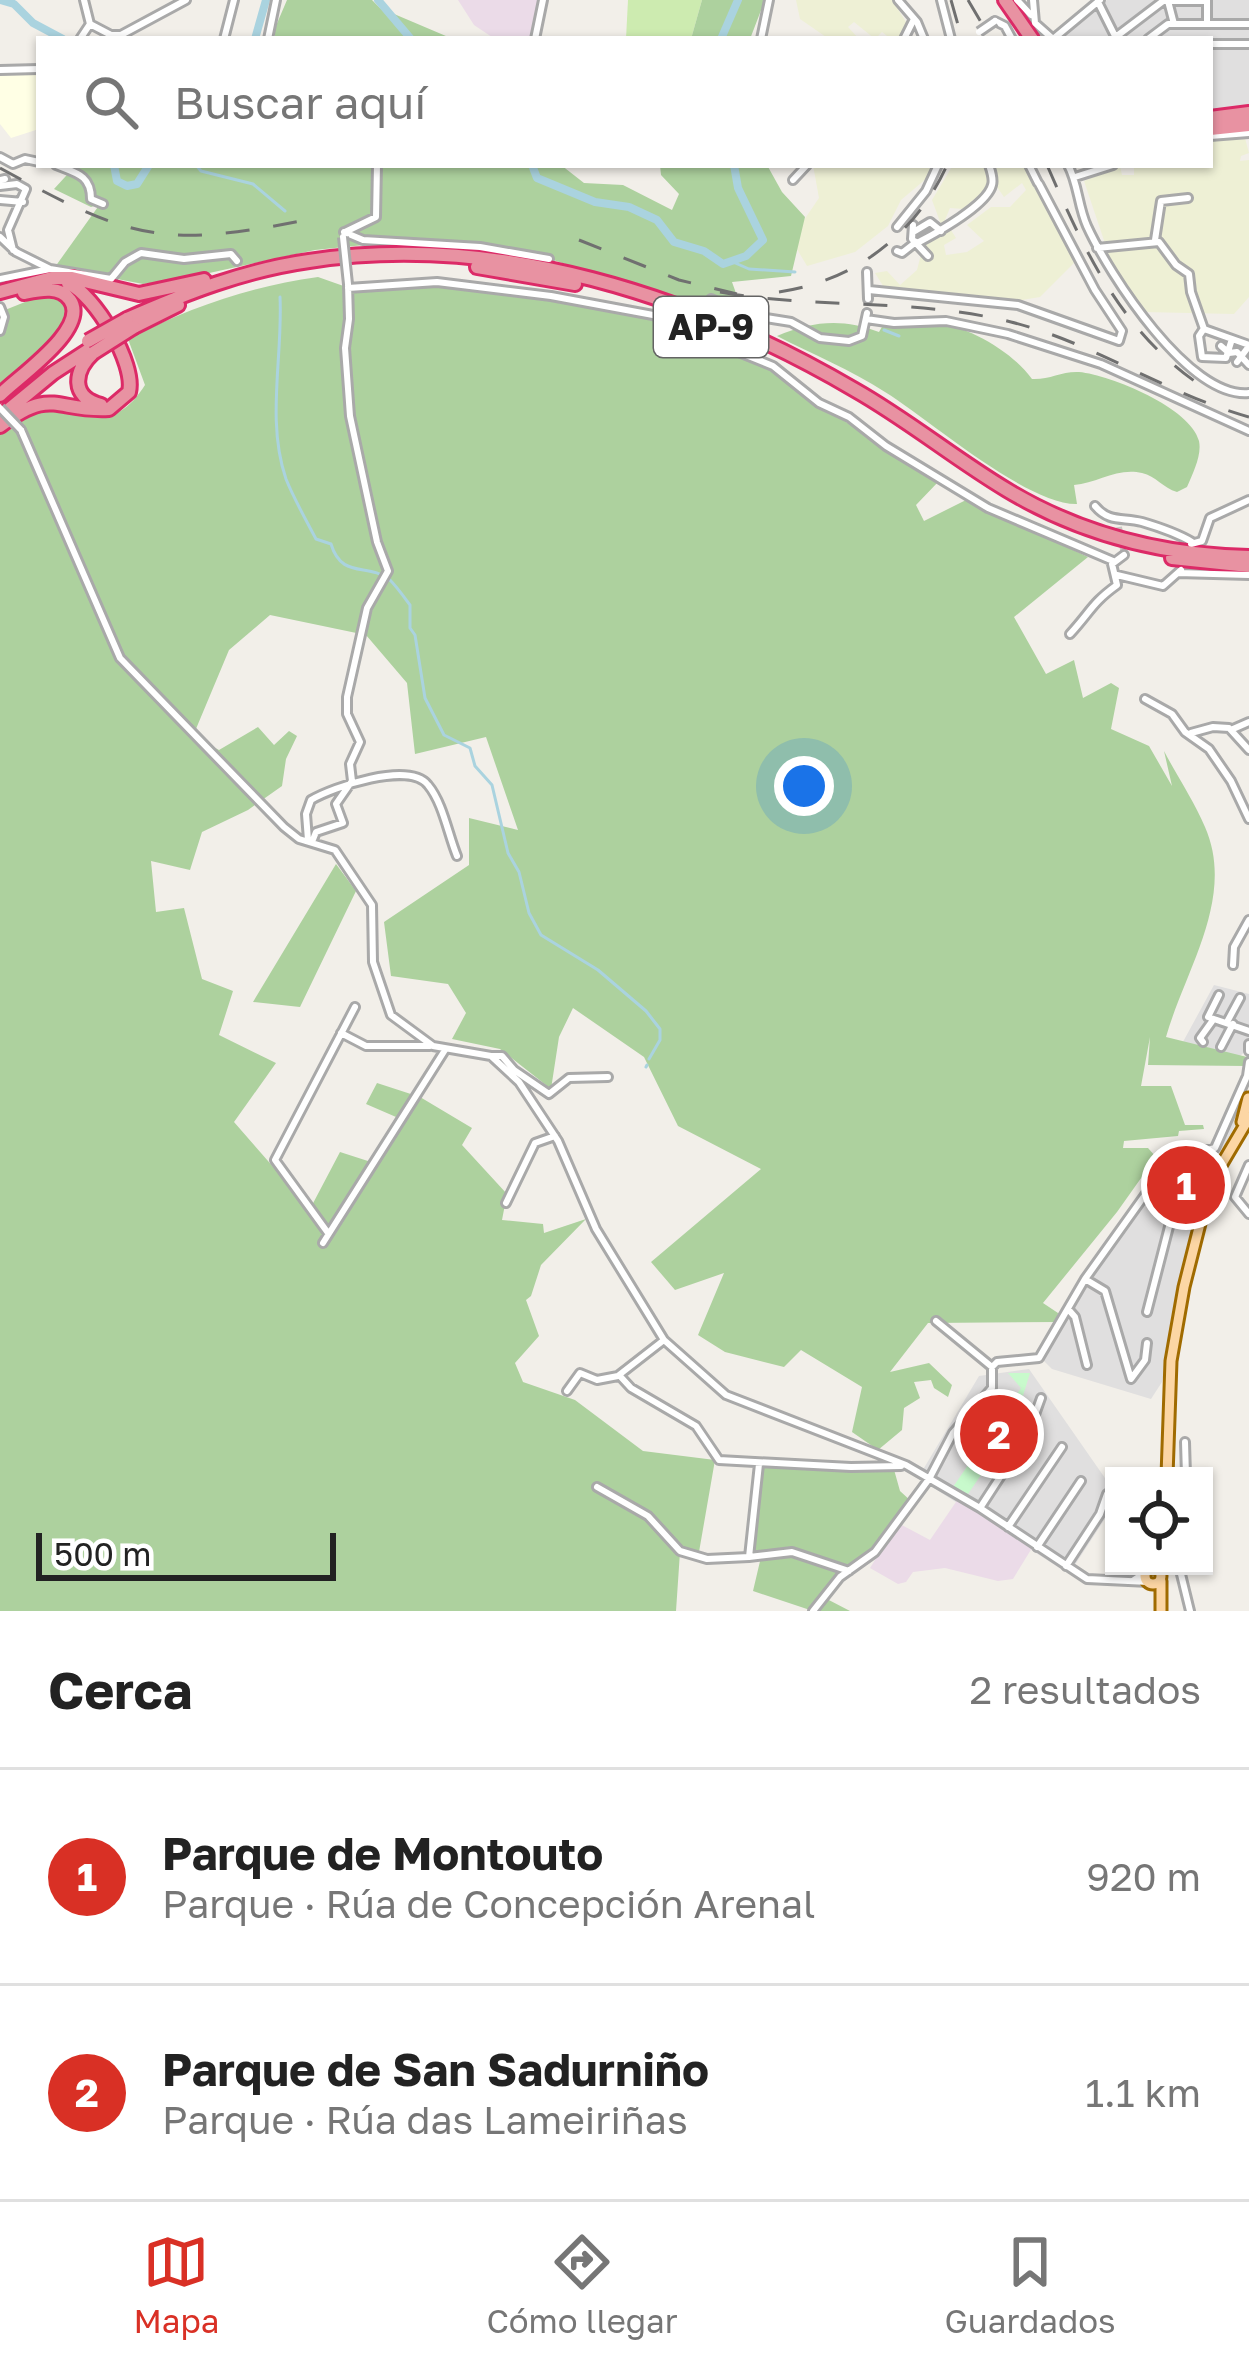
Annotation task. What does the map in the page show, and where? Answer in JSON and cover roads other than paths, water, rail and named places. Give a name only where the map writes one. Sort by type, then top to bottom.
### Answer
[{"type":"highway","points":[[1001,0],[1022,36]]},
{"type":"highway","points":[[1213,126],[1249,122]]},
{"type":"highway","name":"AP-9","points":[[0,410],[91,347],[219,282],[305,261],[388,254],[480,258],[624,289],[724,323],[858,391],[1047,512],[1141,545],[1249,562]]},
{"type":"highway","points":[[2,301],[47,275],[139,294],[305,261]]},
{"type":"highway","name":"AP-9","points":[[131,324],[281,273],[387,262],[480,267],[581,286],[692,320],[789,362],[871,408],[1003,497],[1071,531],[1192,562],[1249,562]]},
{"type":"highway","points":[[0,426],[21,410],[43,402],[109,409],[121,402],[131,386],[129,368],[94,304],[70,284],[47,275]]},
{"type":"highway","points":[[2,301],[57,285],[82,296],[125,368],[127,384],[116,401],[92,402],[79,390],[77,377],[91,347]]},
{"type":"highway","points":[[0,395],[61,339],[74,318],[69,298],[57,291],[2,301]]},
{"type":"main road","points":[[1232,1143],[1245,1092]]},
{"type":"main road","points":[[1168,1467],[1171,1361],[1192,1260],[1210,1184],[1249,1118]]},
{"type":"main road","points":[[1152,1575],[1158,1611]]},
{"type":"street","points":[[84,0],[90,24],[99,35],[122,35],[182,0]]},
{"type":"street","points":[[225,36],[233,0]]},
{"type":"street","points":[[269,36],[276,0]]},
{"type":"street","points":[[536,36],[543,0]]},
{"type":"street","points":[[760,36],[769,0]]},
{"type":"street","points":[[898,0],[922,36]]},
{"type":"street","points":[[941,0],[950,36]]},
{"type":"street","points":[[1017,0],[1033,16]]},
{"type":"street","points":[[1033,0],[1037,26],[1049,36]]},
{"type":"street","points":[[1118,36],[1168,1],[1207,0],[1207,24]]},
{"type":"street","points":[[1057,36],[1099,1],[1114,36]]},
{"type":"street","points":[[1168,1],[1174,24]]},
{"type":"street","points":[[906,36],[914,19]]},
{"type":"street","points":[[977,35],[995,21],[1020,36]]},
{"type":"street","points":[[82,36],[90,24]]},
{"type":"street","points":[[1152,36],[1168,24],[1249,24]]},
{"type":"street","points":[[1213,44],[1249,44]]},
{"type":"street","points":[[0,70],[36,69]]},
{"type":"street","points":[[0,157],[15,164],[24,159],[36,161]]},
{"type":"street","points":[[64,168],[84,176],[92,200],[103,204]]},
{"type":"street","points":[[344,234],[376,217],[377,168]]},
{"type":"street","points":[[793,180],[804,168]]},
{"type":"street","points":[[897,226],[926,191],[937,168]]},
{"type":"street","points":[[917,232],[940,231],[990,190],[990,168]]},
{"type":"street","points":[[867,272],[868,294],[1018,305],[1119,341],[1123,331],[1095,290],[1032,168]]},
{"type":"street","points":[[1070,171],[1077,202],[1097,248],[1134,307],[1173,351],[1217,384],[1238,394],[1249,393]]},
{"type":"street","points":[[2,182],[26,189],[3,234],[13,250],[47,275]]},
{"type":"street","points":[[1155,240],[1161,201],[1188,198]]},
{"type":"street","points":[[0,200],[23,202]]},
{"type":"street","points":[[897,251],[902,253],[930,222],[940,231]]},
{"type":"street","points":[[917,232],[928,256]]},
{"type":"street","points":[[344,234],[549,259]]},
{"type":"street","points":[[310,841],[316,832],[343,824],[336,804],[352,781],[350,764],[360,742],[347,714],[347,697],[367,608],[386,578],[352,427],[345,348],[344,234]]},
{"type":"street","points":[[1097,248],[1155,240]]},
{"type":"street","points":[[1155,240],[1189,274],[1204,329]]},
{"type":"street","points":[[0,278],[111,279],[124,262],[141,253],[184,260],[231,254],[237,261]]},
{"type":"street","points":[[348,286],[437,282],[653,315],[772,366],[819,403],[849,417],[886,446],[988,508],[1113,561],[1117,585],[1095,597],[1088,614],[1070,634]]},
{"type":"street","points":[[711,299],[746,317],[788,321],[837,342],[864,333],[866,318],[882,323],[946,320],[1008,334],[1110,368],[1249,431]]},
{"type":"street","points":[[0,331],[2,301]]},
{"type":"street","points":[[1204,329],[1249,345],[1240,359]]},
{"type":"street","points":[[1204,329],[1199,336],[1200,360],[1228,356],[1249,365]]},
{"type":"street","points":[[1228,356],[1232,339]]},
{"type":"street","points":[[1221,346],[1228,356]]},
{"type":"street","points":[[0,410],[21,430],[120,658],[284,827],[335,850],[372,905],[374,962],[386,1007],[433,1046]]},
{"type":"street","points":[[1095,506],[1118,524],[1142,522],[1191,543],[1202,541],[1210,518],[1249,500]]},
{"type":"street","points":[[1113,561],[1124,556]]},
{"type":"street","points":[[1118,575],[1162,586],[1180,571],[1249,575]]},
{"type":"street","points":[[1145,699],[1172,714],[1185,732],[1233,729],[1249,722]]},
{"type":"street","points":[[1233,729],[1249,751]]},
{"type":"street","points":[[1191,733],[1220,763],[1249,819]]},
{"type":"street","points":[[310,841],[306,814],[310,802],[352,781],[414,776],[433,791],[457,856]]},
{"type":"street","points":[[1233,965],[1234,947],[1249,920]]},
{"type":"street","points":[[1220,995],[1208,1017],[1249,1031]]},
{"type":"street","points":[[1221,1047],[1240,998]]},
{"type":"street","points":[[328,1233],[274,1160],[355,1007]]},
{"type":"street","points":[[1202,1042],[1213,1019]]},
{"type":"street","points":[[341,1033],[366,1046],[433,1046],[502,1056],[549,1094],[568,1079],[608,1077]]},
{"type":"street","points":[[322,1243],[445,1050]]},
{"type":"street","points":[[491,1056],[519,1082],[555,1136],[596,1229],[664,1340],[726,1394],[905,1466],[1097,1582],[1124,1582],[1148,1575]]},
{"type":"street","points":[[813,1611],[849,1571],[875,1552],[929,1479],[953,1433],[992,1388],[992,1367],[997,1362],[1039,1358],[1085,1279],[1171,1160],[1215,1148],[1245,1092],[1249,1063]]},
{"type":"street","points":[[506,1203],[535,1144],[555,1136]]},
{"type":"street","points":[[1249,1165],[1235,1197],[1249,1214]]},
{"type":"street","points":[[1147,1312],[1172,1215],[1159,1180]]},
{"type":"street","points":[[1085,1279],[1105,1291],[1131,1379],[1145,1360],[1147,1343]]},
{"type":"street","points":[[1068,1309],[1075,1317],[1087,1365]]},
{"type":"street","points":[[936,1321],[992,1367]]},
{"type":"street","points":[[567,1391],[580,1373],[601,1380],[619,1376],[664,1340]]},
{"type":"street","points":[[619,1376],[696,1426],[719,1460],[905,1466]]},
{"type":"street","points":[[980,1508],[1028,1434],[1041,1398]]},
{"type":"street","points":[[1185,1442],[1186,1467]]},
{"type":"street","points":[[1008,1527],[1062,1447]]},
{"type":"street","points":[[749,1557],[759,1464]]},
{"type":"street","points":[[1037,1547],[1081,1480]]},
{"type":"street","points":[[596,1487],[648,1516],[680,1552],[707,1559],[792,1552],[849,1571]]},
{"type":"street","points":[[1066,1566],[1105,1500]]},
{"type":"street","points":[[1180,1575],[1190,1611]]},
{"type":"waterway","points":[[1,0],[14,4],[33,23],[57,36]]},
{"type":"waterway","points":[[256,36],[266,0]]},
{"type":"waterway","points":[[378,0],[408,36]]},
{"type":"waterway","points":[[722,36],[738,0]]},
{"type":"waterway","points":[[115,168],[117,181],[127,186],[137,184],[147,168]]},
{"type":"waterway","points":[[198,168],[253,184],[285,211]]},
{"type":"waterway","points":[[533,168],[537,178],[657,220],[674,242],[704,251],[723,264],[746,256],[763,240],[738,188],[735,168]]},
{"type":"waterway","points":[[733,262],[749,269],[795,272]]},
{"type":"waterway","points":[[280,297],[277,434],[293,494],[316,539],[331,544],[349,566],[390,580],[410,605],[410,628],[425,698],[444,735],[470,748],[475,766],[492,785],[529,913],[541,935],[598,970],[646,1011],[660,1029],[660,1040],[649,1059]]},
{"type":"waterway","points":[[884,330],[899,336]]},
{"type":"tunnel","points":[[733,344],[745,319]]},
{"type":"tunnel","points":[[1119,527],[1124,555]]},
{"type":"railway","points":[[951,0],[961,36]]},
{"type":"railway","points":[[968,0],[989,36]]},
{"type":"railway","points":[[0,168],[83,211],[149,232],[218,234],[311,219]]},
{"type":"railway","points":[[779,292],[833,277],[880,250],[918,212],[945,168]]},
{"type":"railway","points":[[1048,168],[1092,260],[1129,317],[1151,343],[1206,389]]},
{"type":"railway","points":[[579,240],[679,280],[737,294]]},
{"type":"railway","points":[[720,292],[939,310],[1011,322],[1072,342],[1249,417]]},
{"type":"place","name":"Parque de Montouto","points":[[1186,1185]]},
{"type":"place","name":"Parque de San Sadurniño","points":[[999,1434]]}]
